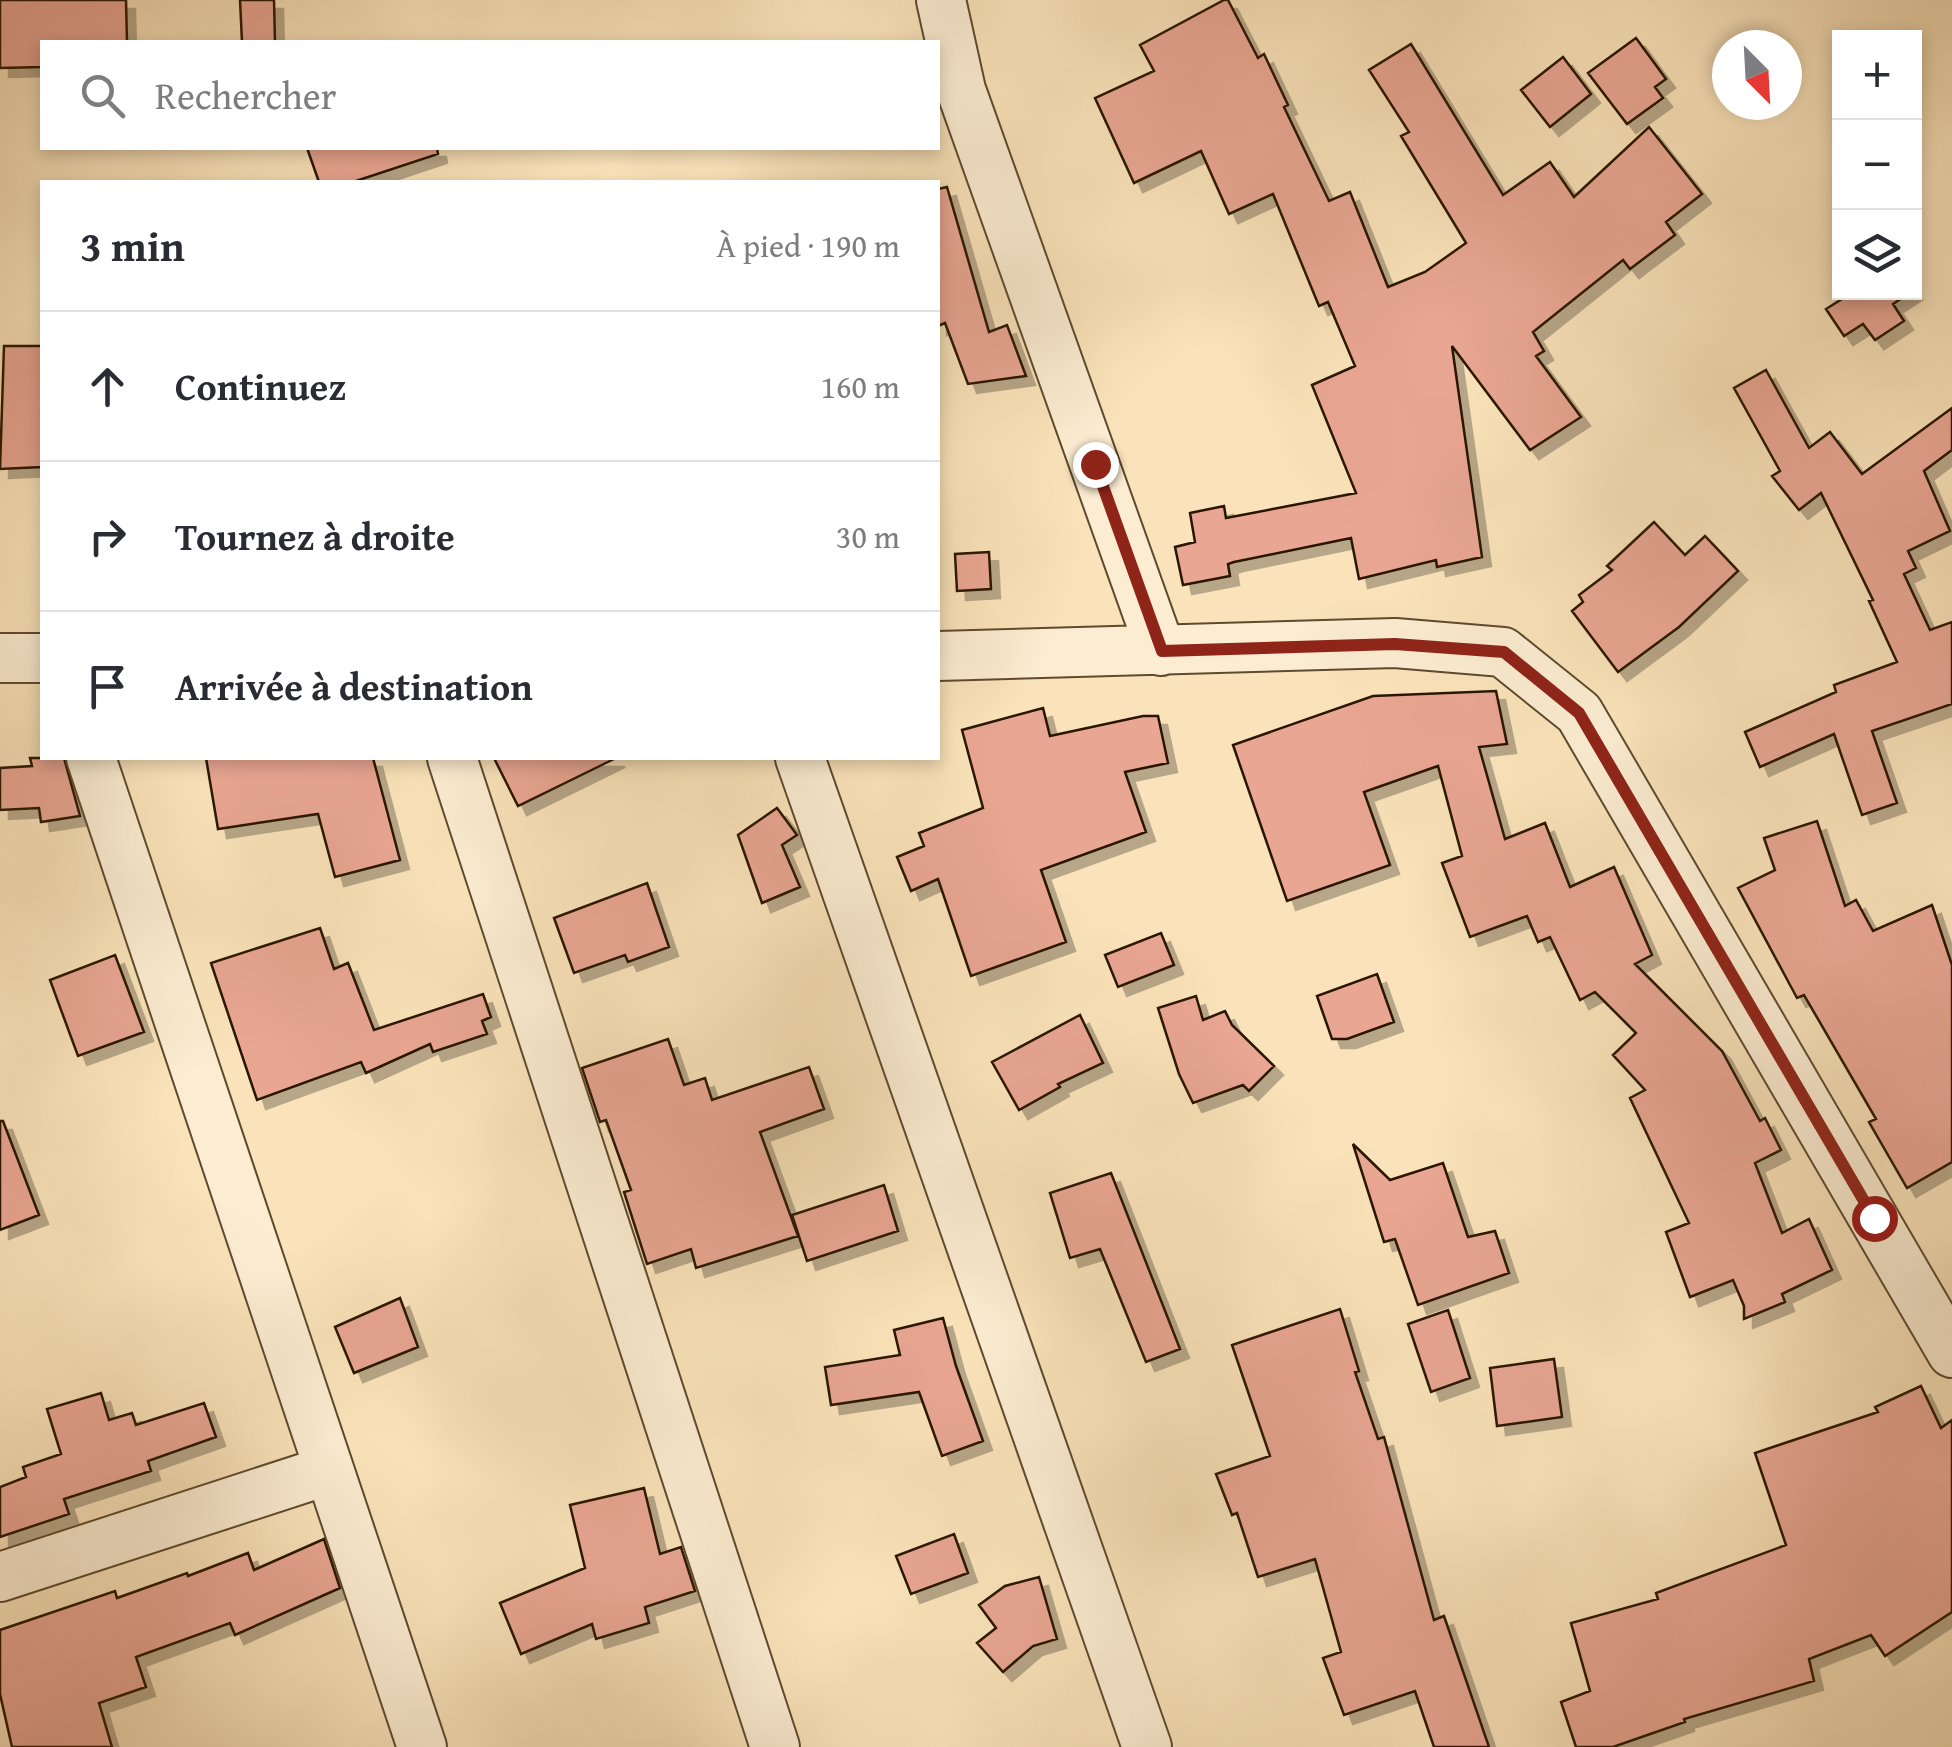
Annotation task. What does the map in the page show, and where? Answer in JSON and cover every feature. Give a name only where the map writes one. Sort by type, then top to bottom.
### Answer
[{"type":"street","points":[[941,0],[961,90],[1162,651]]},
{"type":"street","points":[[940,656],[1395,644],[1504,652],[1579,713],[1952,1354]]},
{"type":"street","points":[[0,658],[40,658]]},
{"type":"street","points":[[93,760],[422,1747]]},
{"type":"street","points":[[453,760],[775,1747]]},
{"type":"street","points":[[801,760],[1147,1747]]},
{"type":"street","points":[[0,1577],[329,1470]]},
{"type":"building","points":[[0,0],[126,0],[127,40],[40,40],[40,67],[0,68]]},
{"type":"building","points":[[240,0],[274,0],[275,40],[242,40]]},
{"type":"building","points":[[1228,0],[1258,58],[1264,54],[1288,105],[1284,107],[1329,201],[1350,192],[1388,287],[1425,272],[1466,243],[1401,136],[1409,132],[1369,70],[1411,44],[1503,195],[1550,162],[1574,197],[1649,127],[1702,194],[1666,222],[1675,235],[1630,269],[1623,260],[1533,332],[1544,351],[1536,356],[1581,417],[1530,450],[1452,346],[1482,557],[1437,567],[1436,560],[1359,579],[1351,538],[1234,562],[1228,564],[1230,576],[1183,585],[1175,547],[1195,542],[1190,513],[1224,506],[1226,518],[1356,493],[1312,385],[1355,366],[1328,302],[1319,306],[1273,194],[1229,214],[1201,151],[1134,183],[1095,98],[1154,71],[1140,45]]},
{"type":"building","points":[[1636,38],[1666,79],[1655,87],[1663,98],[1627,124],[1588,73]]},
{"type":"building","points":[[1563,57],[1591,94],[1550,127],[1521,90]]},
{"type":"building","points":[[308,150],[437,150],[438,154],[359,180],[318,180]]},
{"type":"building","points":[[947,187],[989,332],[1007,325],[1026,376],[968,384],[945,323],[940,325],[940,189]]},
{"type":"building","points":[[1840,300],[1899,300],[1893,304],[1904,321],[1875,340],[1863,324],[1844,336],[1826,309]]},
{"type":"building","points":[[4,346],[40,346],[40,467],[0,469]]},
{"type":"building","points":[[1766,370],[1809,448],[1830,432],[1862,474],[1952,408],[1952,450],[1924,471],[1950,531],[1908,551],[1916,568],[1904,574],[1930,630],[1952,622],[1952,704],[1872,731],[1897,803],[1862,815],[1834,734],[1760,767],[1745,732],[1836,692],[1834,685],[1897,662],[1869,601],[1873,600],[1821,493],[1799,510],[1772,476],[1780,471],[1734,388]]},
{"type":"building","points":[[1654,522],[1685,555],[1705,536],[1738,571],[1679,627],[1618,672],[1572,611],[1583,602],[1579,595],[1612,570],[1607,566]]},
{"type":"building","points":[[989,552],[991,589],[957,591],[955,554]]},
{"type":"building","points":[[1496,691],[1507,744],[1479,747],[1505,839],[1545,823],[1570,887],[1614,867],[1652,955],[1635,964],[1722,1051],[1760,1121],[1765,1118],[1781,1150],[1755,1163],[1782,1233],[1809,1219],[1832,1270],[1782,1294],[1785,1302],[1744,1319],[1744,1306],[1733,1280],[1690,1297],[1666,1232],[1689,1223],[1630,1098],[1645,1090],[1613,1055],[1636,1033],[1595,992],[1580,1000],[1550,937],[1538,942],[1527,916],[1470,937],[1442,863],[1462,856],[1438,766],[1364,792],[1390,865],[1287,901],[1233,745],[1373,696]]},
{"type":"building","points":[[1043,708],[1050,736],[1158,716],[1168,763],[1125,772],[1146,832],[1041,870],[1066,942],[971,976],[938,879],[911,891],[897,857],[924,846],[919,833],[983,808],[962,730]]},
{"type":"building","points":[[30,758],[65,760],[80,816],[41,822],[39,808],[0,810],[0,768],[32,766]]},
{"type":"building","points":[[206,760],[374,760],[400,860],[335,877],[318,814],[218,829]]},
{"type":"building","points":[[495,760],[612,760],[518,806]]},
{"type":"building","points":[[777,808],[797,835],[782,845],[800,887],[762,903],[738,835]]},
{"type":"building","points":[[1817,821],[1845,906],[1856,900],[1873,931],[1932,905],[1952,965],[1952,1162],[1907,1188],[1869,1122],[1876,1119],[1804,995],[1797,998],[1738,888],[1775,870],[1764,838]]},
{"type":"building","points":[[647,883],[669,947],[628,962],[625,955],[574,973],[554,918]]},
{"type":"building","points":[[320,928],[334,969],[348,963],[374,1030],[483,994],[491,1017],[482,1021],[487,1034],[433,1052],[430,1044],[366,1073],[361,1062],[257,1100],[211,963]]},
{"type":"building","points":[[1161,933],[1174,965],[1118,987],[1105,955]]},
{"type":"building","points":[[115,955],[144,1032],[78,1056],[50,980]]},
{"type":"building","points":[[1377,974],[1394,1022],[1347,1039],[1332,1039],[1317,996]]},
{"type":"building","points":[[1196,996],[1203,1020],[1225,1011],[1232,1025],[1274,1066],[1249,1091],[1243,1085],[1193,1103],[1179,1074],[1158,1008]]},
{"type":"building","points":[[1080,1015],[1103,1063],[1058,1084],[1060,1087],[1019,1110],[992,1062]]},
{"type":"building","points":[[668,1039],[684,1085],[705,1078],[712,1100],[809,1067],[824,1109],[760,1132],[798,1236],[696,1268],[691,1249],[647,1264],[624,1192],[631,1190],[606,1120],[600,1122],[582,1068]]},
{"type":"building","points":[[0,1121],[39,1215],[0,1230]]},
{"type":"building","points":[[1353,1144],[1390,1180],[1443,1163],[1468,1237],[1495,1231],[1509,1273],[1418,1305],[1395,1239],[1384,1242]]},
{"type":"building","points":[[1111,1173],[1180,1349],[1146,1362],[1100,1249],[1070,1258],[1050,1193]]},
{"type":"building","points":[[884,1185],[898,1231],[807,1261],[792,1215]]},
{"type":"building","points":[[400,1298],[418,1347],[354,1373],[335,1327]]},
{"type":"building","points":[[1340,1309],[1359,1371],[1355,1372],[1378,1439],[1384,1437],[1434,1620],[1444,1616],[1489,1747],[1434,1747],[1415,1691],[1344,1715],[1323,1658],[1341,1652],[1315,1559],[1258,1577],[1237,1513],[1232,1515],[1216,1474],[1270,1456],[1232,1345]]},
{"type":"building","points":[[1448,1310],[1470,1378],[1431,1392],[1408,1324]]},
{"type":"building","points":[[943,1318],[983,1441],[942,1456],[919,1392],[831,1405],[825,1367],[900,1355],[894,1330]]},
{"type":"building","points":[[1554,1359],[1562,1417],[1497,1426],[1490,1368]]},
{"type":"building","points":[[1921,1386],[1941,1428],[1952,1420],[1952,1612],[1885,1656],[1871,1635],[1809,1659],[1814,1681],[1684,1719],[1685,1722],[1613,1747],[1576,1747],[1561,1702],[1590,1691],[1571,1623],[1658,1599],[1656,1593],[1786,1545],[1755,1453],[1878,1412],[1875,1407]]},
{"type":"building","points":[[101,1393],[109,1420],[132,1413],[136,1425],[204,1403],[216,1437],[148,1461],[151,1471],[64,1499],[69,1514],[0,1537],[0,1487],[26,1477],[23,1467],[61,1454],[47,1409]]},
{"type":"building","points":[[644,1488],[660,1554],[681,1547],[695,1591],[645,1607],[649,1623],[596,1639],[592,1624],[521,1654],[500,1603],[585,1568],[570,1505]]},
{"type":"building","points":[[954,1534],[968,1573],[911,1594],[896,1556]]},
{"type":"building","points":[[324,1539],[340,1588],[235,1635],[230,1623],[136,1657],[146,1687],[99,1703],[112,1747],[12,1747],[0,1694],[0,1630],[115,1591],[117,1598],[187,1573],[188,1576],[248,1553],[254,1570]]},
{"type":"building","points":[[1039,1577],[1057,1639],[1033,1646],[1003,1672],[977,1643],[996,1628],[979,1605],[1005,1586]]},
{"type":"route","points":[[1095,464],[1162,651],[1395,644],[1504,652],[1579,713],[1874,1218]]}]
